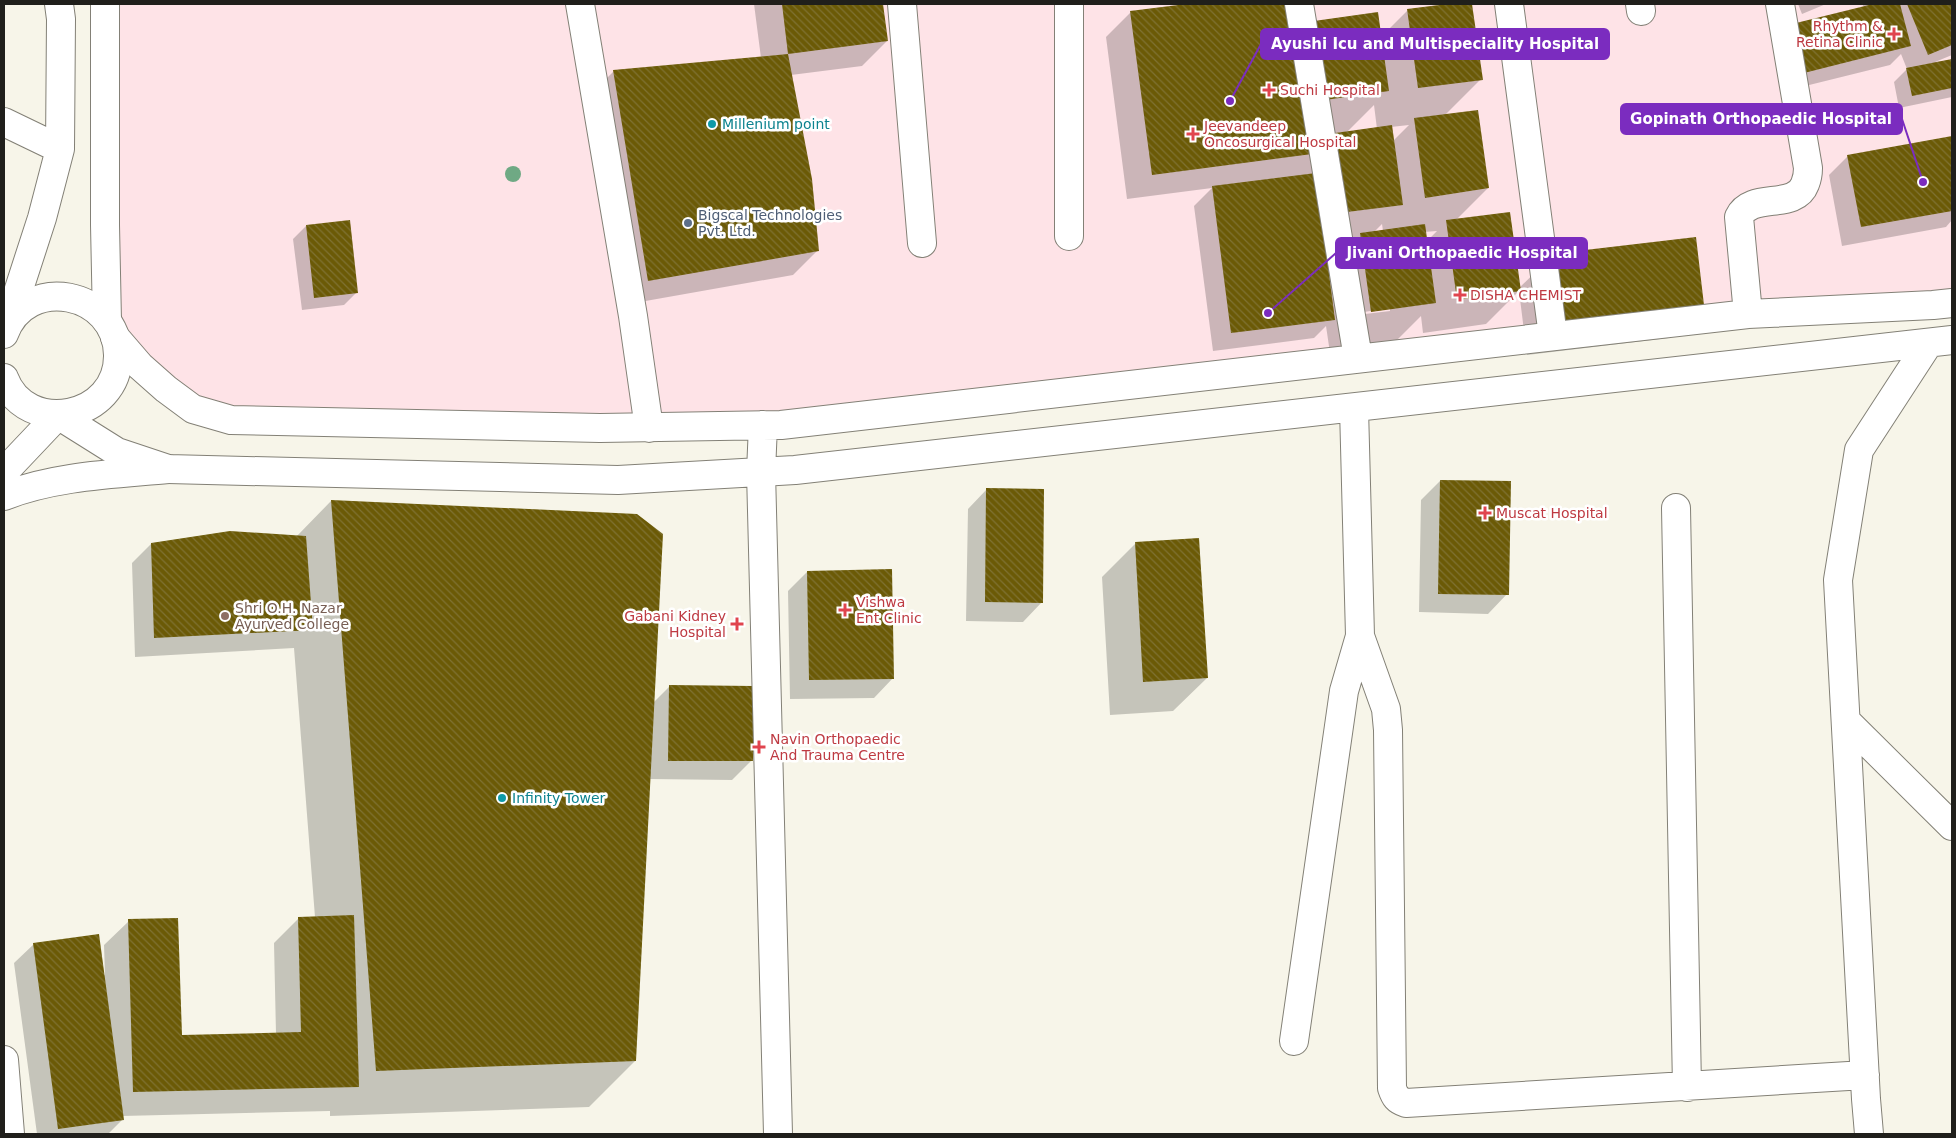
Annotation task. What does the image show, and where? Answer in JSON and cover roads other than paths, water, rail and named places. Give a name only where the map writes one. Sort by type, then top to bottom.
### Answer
[{"type":"street","points":[[5,330],[42,218],[60,149],[61,19],[59,4]]},
{"type":"street","points":[[4,378],[6,385],[20,401],[38,411],[58,415],[77,412],[93,404],[107,391],[115,374],[118,356],[111,329],[105,224],[105,4]]},
{"type":"street","points":[[580,4],[633,316],[649,428]]},
{"type":"street","points":[[908,4],[922,243]]},
{"type":"street","points":[[1069,4],[1069,236]]},
{"type":"street","points":[[1299,4],[1358,358]]},
{"type":"street","points":[[1509,4],[1553,336]]},
{"type":"street","points":[[1748,314],[1739,217],[1742,211],[1751,205],[1789,198],[1800,193],[1806,184],[1808,168],[1780,4]]},
{"type":"street","points":[[4,122],[60,149]]},
{"type":"street","points":[[5,330],[20,310],[38,299],[58,296],[77,299],[94,308],[140,366],[166,389],[193,409],[231,420],[649,428],[781,425],[1748,314],[1952,303]]},
{"type":"street","points":[[4,496],[16,491],[86,476],[168,469],[618,480],[795,470],[1940,342]]},
{"type":"street","points":[[1869,1134],[1838,580],[1859,450],[1940,342]]},
{"type":"street","points":[[1294,1041],[1344,691],[1360,636],[1354,408]]},
{"type":"street","points":[[58,415],[117,452],[168,469]]},
{"type":"street","points":[[4,472],[58,415]]},
{"type":"street","points":[[763,425],[762,472],[778,1134]]},
{"type":"street","points":[[1676,508],[1687,1087]]},
{"type":"street","points":[[1360,636],[1386,709],[1388,730],[1392,1088],[1399,1101],[1865,1076]]},
{"type":"street","points":[[1846,721],[1952,826]]},
{"type":"street","points":[[4,1060],[10,1134]]},
{"type":"place","name":"Rhythm & Retina Clinic","points":[[1894,34]]},
{"type":"place","name":"Suchi Hospital","points":[[1269,90]]},
{"type":"place","name":"Ayushi Icu and Multispeciality Hospital","points":[[1230,101]]},
{"type":"place","name":"Millenium point","points":[[712,124]]},
{"type":"place","name":"Jeevandeep Oncosurgical Hospital","points":[[1193,134]]},
{"type":"place","name":"Gopinath Orthopaedic Hospital","points":[[1923,182]]},
{"type":"place","name":"Bigscal Technologies Pvt. Ltd.","points":[[688,223]]},
{"type":"place","name":"DISHA CHEMIST","points":[[1460,295]]},
{"type":"place","name":"Jivani Orthopaedic Hospital","points":[[1268,313]]},
{"type":"place","name":"Muscat Hospital","points":[[1485,513]]},
{"type":"place","name":"Vishwa Ent Clinic","points":[[845,610]]},
{"type":"place","name":"Shri O.H. Nazar Ayurved College","points":[[225,616]]},
{"type":"place","name":"Gabani Kidney Hospital","points":[[737,624]]},
{"type":"place","name":"Navin Orthopaedic And Trauma Centre","points":[[759,747]]},
{"type":"place","name":"Infinity Tower","points":[[502,798]]}]
